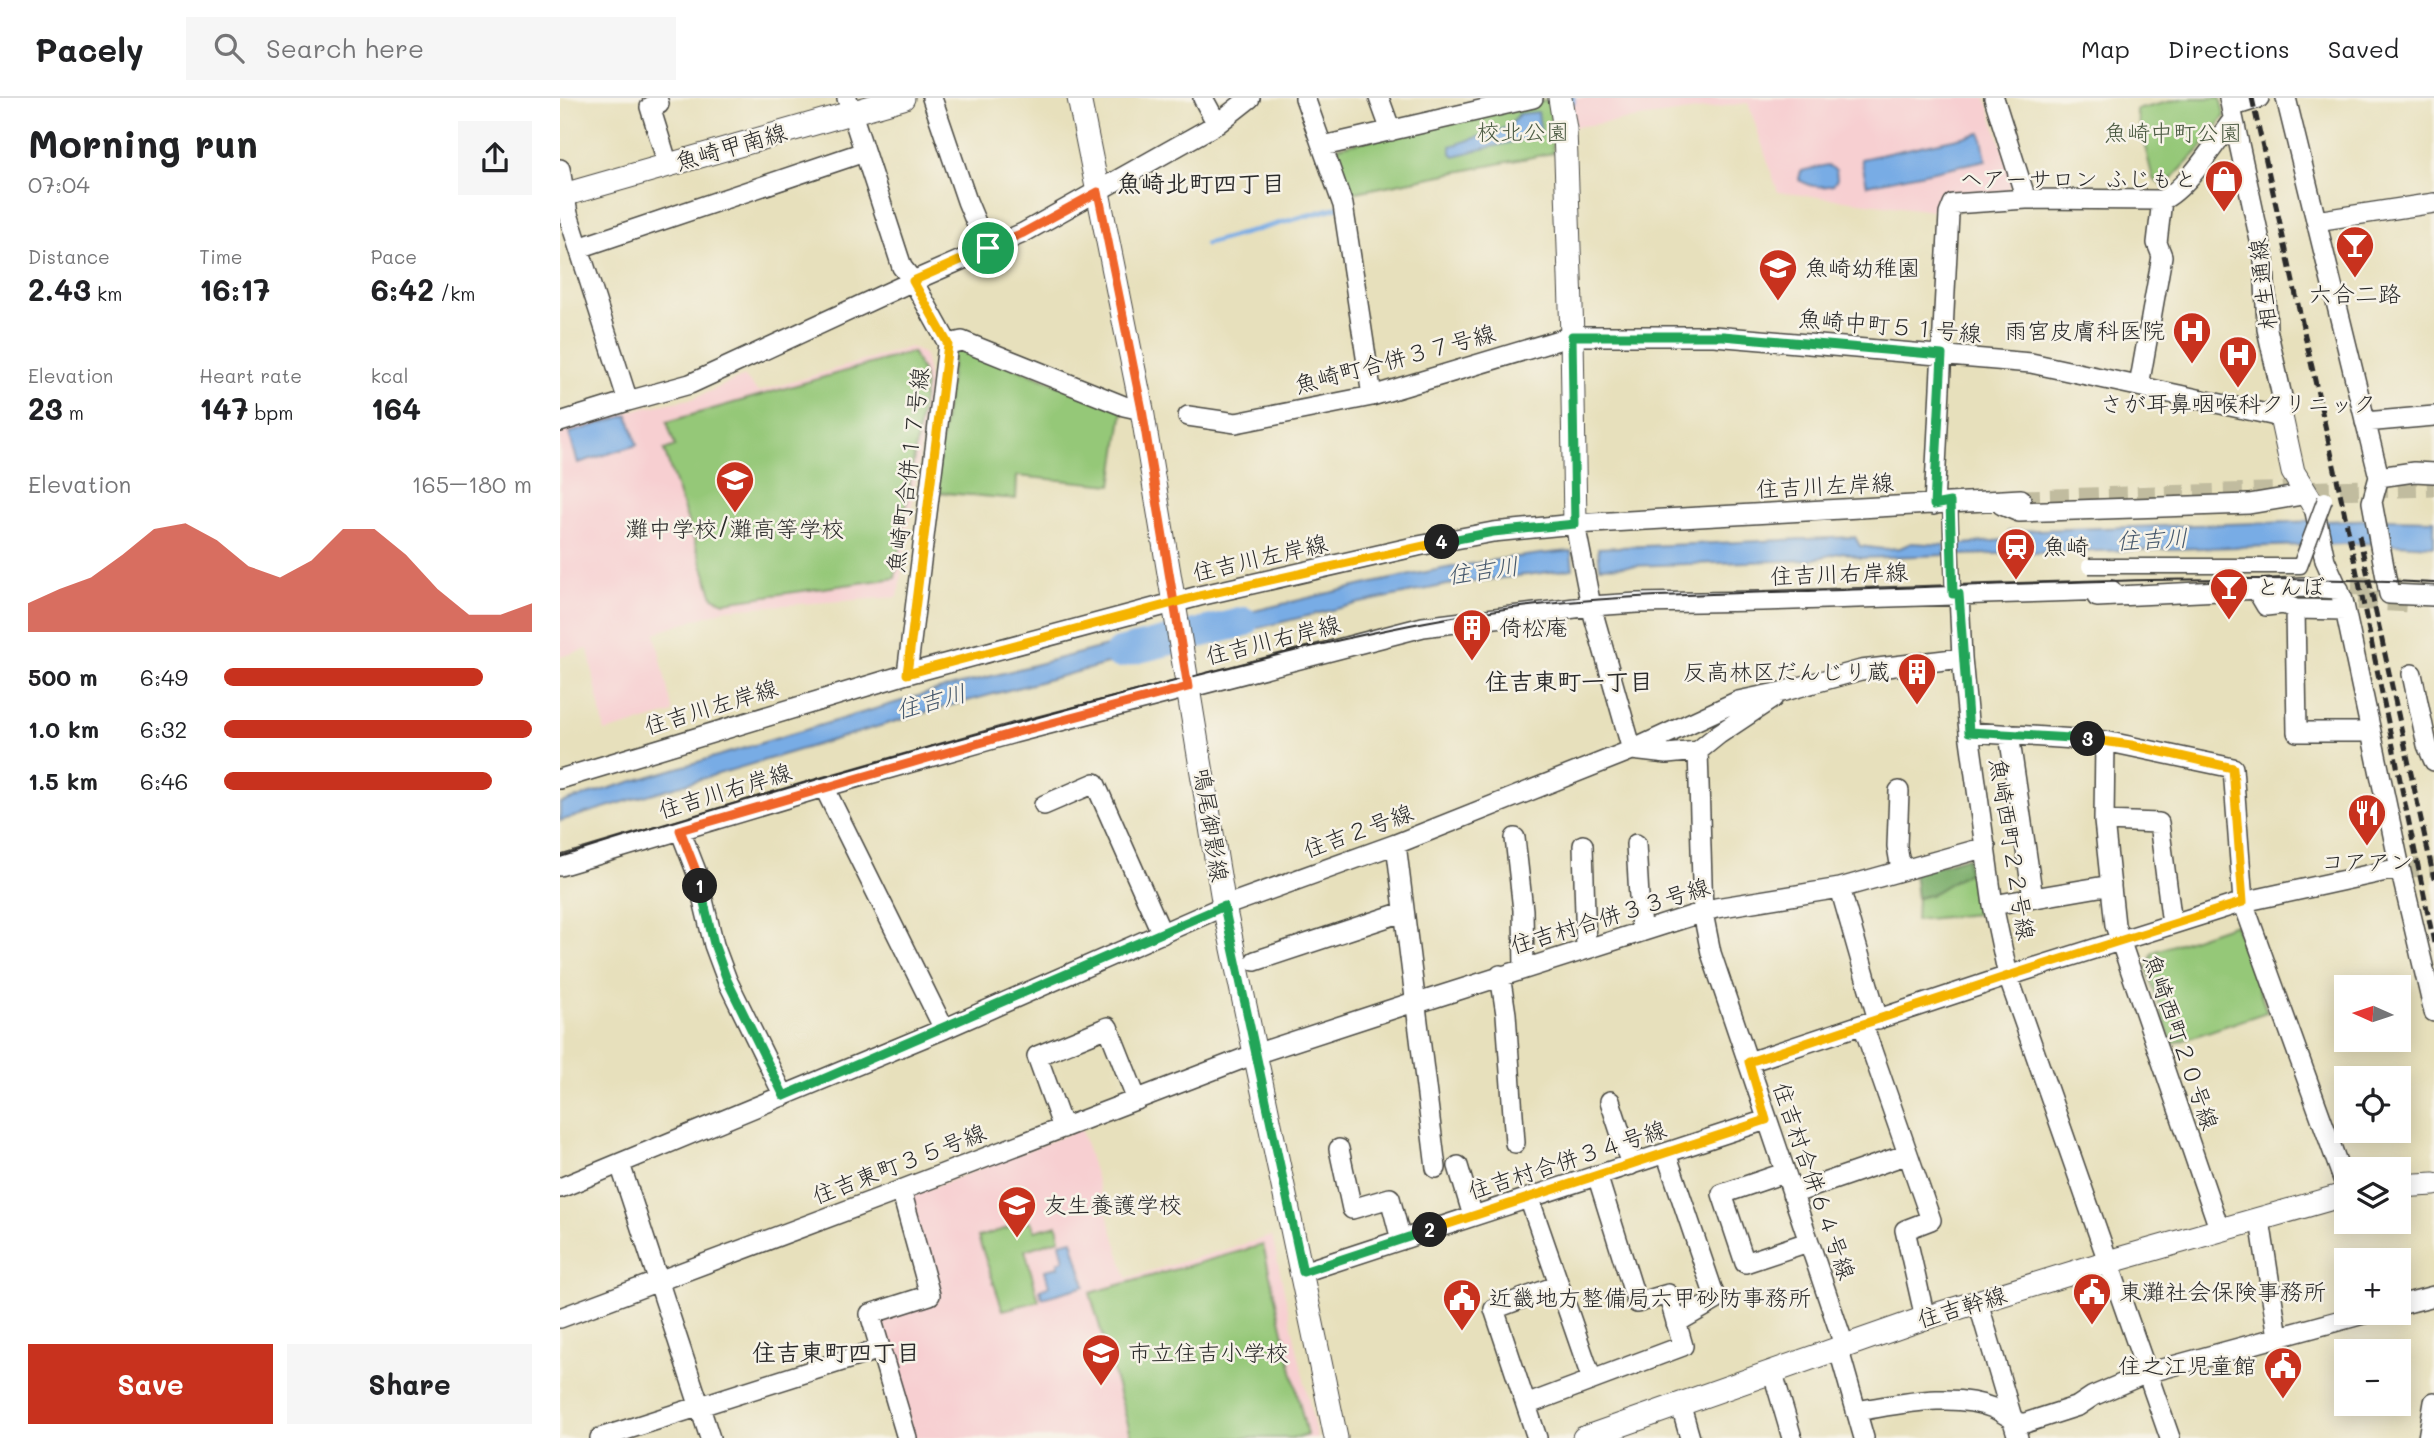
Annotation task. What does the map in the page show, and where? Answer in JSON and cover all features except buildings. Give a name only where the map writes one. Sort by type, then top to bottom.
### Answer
[{"type":"street","points":[[657,98],[659,104],[650,107],[668,165]]},
{"type":"street","name":"魚崎甲南線","points":[[562,195],[668,165],[849,105],[903,98]]},
{"type":"street","points":[[933,98],[967,201],[988,248]]},
{"type":"street","points":[[1079,98],[1142,410],[1175,604]]},
{"type":"street","points":[[1202,98],[1217,124]]},
{"type":"street","points":[[560,422],[690,384],[1023,233],[1217,124],[1250,98]]},
{"type":"street","points":[[1305,98],[1343,205],[1372,396]]},
{"type":"street","points":[[1379,98],[1391,131]]},
{"type":"street","points":[[1323,146],[1391,131],[1475,104],[1533,98]]},
{"type":"street","points":[[1560,98],[1565,129],[1575,524],[1591,606],[1632,750],[1667,754],[1698,751],[1781,692]]},
{"type":"street","points":[[1994,98],[2026,199]]},
{"type":"street","points":[[1963,594],[1942,504],[1942,355],[1949,214],[1953,204],[2026,199],[2162,200],[2186,180],[2231,108],[2259,98]]},
{"type":"street","points":[[2287,98],[2379,477],[2372,502],[2389,594],[2434,596]]},
{"type":"street","name":"魚崎町合併１７号線","points":[[849,105],[902,267],[913,281],[948,344],[907,674]]},
{"type":"street","name":"相生通線","points":[[2231,108],[2264,259],[2267,329],[2283,401],[2281,417],[2293,472],[2316,500]]},
{"type":"street","points":[[579,248],[864,152]]},
{"type":"street","points":[[560,169],[562,195],[628,401]]},
{"type":"street","points":[[2139,386],[2162,256],[2157,243],[2162,200]]},
{"type":"street","points":[[2316,220],[2434,203]]},
{"type":"street","name":"魚崎中町５１号線","points":[[1572,336],[1723,336],[2031,363],[2281,417]]},
{"type":"street","name":"魚崎町合併３７号線","points":[[1188,416],[1236,423],[1372,396],[1572,336]]},
{"type":"street","points":[[948,344],[962,341],[1124,407],[1142,410]]},
{"type":"street","points":[[2365,422],[2434,416]]},
{"type":"street","points":[[2379,477],[2414,472],[2434,473]]},
{"type":"street","name":"住吉川左岸線","points":[[560,779],[907,674],[1199,596],[1418,546],[1493,532],[1575,524],[2021,499]]},
{"type":"street","points":[[2316,500],[2325,560],[2339,589],[2345,610],[2434,1012]]},
{"type":"street","points":[[2090,566],[2300,566],[2316,500]]},
{"type":"street","name":"住吉川左岸線","points":[[1991,501],[2020,512],[2316,500]]},
{"type":"street","name":"住吉川右岸線","points":[[1963,594],[2010,601],[2302,587],[2339,589]]},
{"type":"street","points":[[2256,589],[2266,606],[2293,604],[2345,610]]},
{"type":"street","name":"住吉川右岸線","points":[[560,866],[1014,733],[1423,627],[1591,606],[2111,590]]},
{"type":"street","name":"魚崎西町２２号線","points":[[1963,594],[1962,659],[1969,732],[1993,905],[2008,976],[2170,1438]]},
{"type":"street","name":"鳴尾御影線","points":[[1175,604],[1224,906],[1336,1438]]},
{"type":"street","points":[[2293,604],[2297,732],[2371,732]]},
{"type":"street","name":"住吉２号線","points":[[560,1188],[944,1029],[1224,906],[1396,844],[1632,750],[1738,701],[1861,670],[1962,659]]},
{"type":"street","points":[[2412,674],[2427,745],[2434,761]]},
{"type":"street","points":[[1969,732],[2105,741],[2233,768],[2243,902],[2334,1157]]},
{"type":"street","points":[[2009,734],[2033,898]]},
{"type":"street","name":"魚崎西町２０号線","points":[[2105,741],[2104,821],[2115,925],[2220,1231]]},
{"type":"street","name":"住吉村合併６４号線","points":[[1698,751],[1703,912],[1711,953],[1841,1346],[1864,1438]]},
{"type":"street","points":[[1044,805],[1095,783],[1162,934]]},
{"type":"street","points":[[824,787],[944,1029]]},
{"type":"street","points":[[1899,790],[1896,846],[1901,870]]},
{"type":"street","points":[[2104,821],[2159,823],[2172,924]]},
{"type":"street","points":[[680,830],[696,871],[714,944],[723,968],[784,1096]]},
{"type":"street","points":[[1515,838],[1523,910],[1524,968]]},
{"type":"street","points":[[1396,844],[1436,1168]]},
{"type":"street","points":[[1636,844],[1641,932]]},
{"type":"street","points":[[1583,845],[1586,949]]},
{"type":"street","name":"住吉村合併３３号線","points":[[1255,1055],[1414,1002],[1716,908],[1840,888],[1986,847]]},
{"type":"street","points":[[1749,1062],[2243,902],[2400,868]]},
{"type":"street","points":[[1993,905],[2111,885]]},
{"type":"street","points":[[1840,888],[1870,1022],[1908,1154],[1931,1220],[1905,1230],[1925,1318]]},
{"type":"street","points":[[1255,961],[1404,912]]},
{"type":"street","points":[[1500,975],[1506,1014],[1515,1143]]},
{"type":"street","points":[[1063,1128],[1037,1056],[1108,1027],[1136,1100]]},
{"type":"street","name":"住吉東町３５号線","points":[[560,1318],[1255,1055]]},
{"type":"street","points":[[1610,1101],[1631,1164]]},
{"type":"street","name":"住吉村合併３４号線","points":[[1303,1272],[1766,1120]]},
{"type":"street","points":[[1339,1149],[1352,1209],[1390,1198],[1401,1240]]},
{"type":"street","points":[[1666,1153],[1716,1300],[1676,1323]]},
{"type":"street","points":[[1792,1194],[1908,1154]]},
{"type":"street","points":[[620,1164],[710,1438]]},
{"type":"street","points":[[1458,1166],[1473,1216]]},
{"type":"street","points":[[1784,1172],[1722,1194],[1745,1263],[1808,1242]]},
{"type":"street","points":[[1526,1405],[1683,1346],[1668,1294],[1637,1303],[1597,1175]]},
{"type":"street","points":[[2411,1185],[2434,1184]]},
{"type":"street","points":[[901,1190],[930,1295],[870,1314],[907,1438]]},
{"type":"street","name":"住吉幹線","points":[[1594,1436],[1772,1370],[1925,1318],[2334,1196]]},
{"type":"street","points":[[1530,1198],[1592,1380]]},
{"type":"street","points":[[2260,1220],[2278,1337]]},
{"type":"street","points":[[1537,1438],[1494,1309],[1559,1285]]},
{"type":"street","points":[[2411,1302],[2434,1296]]},
{"type":"street","points":[[1978,1303],[2016,1429]]},
{"type":"street","points":[[2016,1429],[2022,1424],[2078,1406],[2093,1396],[2147,1373],[2334,1322]]},
{"type":"street","points":[[603,1438],[880,1349]]},
{"type":"street","points":[[1772,1370],[1792,1438]]},
{"type":"street","points":[[1856,1411],[1955,1400],[1993,1408],[2016,1429]]},
{"type":"street","points":[[2428,1438],[2434,1402]]},
{"type":"street","points":[[1680,1403],[1690,1438]]},
{"type":"shaded area","points":[[1570,98],[1986,98],[2013,181],[2005,193],[1943,195],[1941,212],[1778,192],[1748,103],[1575,127]]},
{"type":"shaded area","name":"灘中学校/灘高等学校","points":[[910,347],[924,354],[930,385],[898,597],[728,609],[655,633],[673,713],[605,732],[588,649],[560,657],[560,430],[634,410],[695,398],[744,376],[758,392]]},
{"type":"shaded area","name":"市立住吉小学校","points":[[1081,1129],[1127,1278],[1272,1236],[1317,1438],[913,1438],[881,1316],[935,1301],[910,1200],[913,1195]]},
{"type":"green space","name":"魚崎中町公園","points":[[2184,98],[2220,98],[2225,116],[2200,149],[2164,187],[2153,179],[2136,110]]},
{"type":"green space","name":"校北公園","points":[[1550,99],[1553,153],[1346,194],[1333,158],[1338,147]]},
{"type":"green space","points":[[964,347],[1123,410],[1112,485],[1017,476],[1016,499],[934,492],[954,352]]},
{"type":"green space","points":[[912,352],[923,373],[925,387],[895,578],[724,602],[713,597],[664,450],[675,446],[667,422]]},
{"type":"green space","points":[[1980,853],[1987,913],[1916,920],[1917,898],[1935,890],[1963,863]]},
{"type":"green space","points":[[1967,857],[1968,872],[1930,895],[1917,898],[1914,873]]},
{"type":"green space","points":[[2235,924],[2267,1012],[2172,1044],[2147,969],[2153,952]]},
{"type":"green space","points":[[1031,1221],[1035,1231],[1057,1225],[1060,1239],[1025,1250],[1039,1301],[1003,1310],[978,1237]]},
{"type":"green space","points":[[1263,1245],[1307,1435],[1298,1438],[1132,1438],[1090,1293]]},
{"type":"water","points":[[1538,112],[1541,135],[1454,156],[1451,153],[1451,146],[1509,127],[1519,114]]},
{"type":"water","points":[[1981,133],[1986,160],[1867,185],[1861,159]]},
{"type":"water","points":[[1827,165],[1836,170],[1837,179],[1833,185],[1815,186],[1799,179],[1801,171]]},
{"type":"water","points":[[628,415],[637,445],[578,463],[569,433]]},
{"type":"water","points":[[2386,519],[2434,520],[2434,546],[2377,543],[1958,555],[1956,545],[2004,540],[2008,538],[2009,531]]},
{"type":"water","points":[[1855,537],[1860,546],[1883,549],[1900,548],[1911,543],[1945,545],[1945,555],[1861,558],[1843,552],[1810,560],[1600,567],[1598,548]]},
{"type":"water","points":[[1571,551],[1573,569],[1447,585],[1205,641],[1206,631],[1201,624],[1431,571]]},
{"type":"water","points":[[1160,632],[1156,639],[1160,650],[937,709],[560,821],[560,803],[942,689]]},
{"type":"water","points":[[1072,1240],[1085,1286],[1042,1298],[1040,1289],[1049,1286],[1045,1270],[1059,1267],[1058,1262],[1064,1260],[1060,1243]]},
{"type":"waterway","points":[[1206,244],[1338,207]]},
{"type":"waterway","name":"住吉川","points":[[1119,653],[1244,622]]},
{"type":"tunnel","points":[[2021,499],[2434,487]]},
{"type":"tunnel","points":[[2323,584],[2401,588]]},
{"type":"tunnel","points":[[2300,597],[2408,603]]},
{"type":"tunnel","points":[[2400,868],[2434,867]]},
{"type":"tram line","points":[[560,857],[849,770],[1067,709],[1307,648],[1477,613],[1623,598],[2010,584],[2222,579],[2434,583]]},
{"type":"railway","points":[[2252,98],[2343,506],[2434,943]]},
{"type":"railway","points":[[2359,535],[2434,879]]},
{"type":"place","name":"ヘアーサロン ふじもと","points":[[2224,213]]},
{"type":"place","name":"六合二路","points":[[2355,279]]},
{"type":"place","name":"魚崎幼稚園","points":[[1778,302]]},
{"type":"place","name":"雨宮皮膚科医院","points":[[2192,365]]},
{"type":"place","name":"さが耳鼻咽喉科クリニック","points":[[2238,389]]},
{"type":"place","name":"灘中学校/灘高等学校","points":[[735,514]]},
{"type":"place","name":"魚崎","points":[[2016,581]]},
{"type":"place","name":"とんぼ","points":[[2229,621]]},
{"type":"place","name":"倚松庵","points":[[1472,662]]},
{"type":"place","name":"反高林区だんじり蔵","points":[[1917,706]]},
{"type":"place","name":"コアアン","points":[[2367,847]]},
{"type":"place","name":"友生養護学校","points":[[1017,1239]]},
{"type":"place","name":"東灘社会保険事務所","points":[[2092,1326]]},
{"type":"place","name":"近畿地方整備局六甲砂防事務所","points":[[1462,1332]]},
{"type":"place","name":"市立住吉小学校","points":[[1101,1387]]},
{"type":"place","name":"住之江児童館","points":[[2283,1400]]},
{"type":"district","name":"魚崎北町四丁目","points":[[1201,184]]},
{"type":"district","name":"住吉東町一丁目","points":[[1569,682]]},
{"type":"district","name":"住吉東町四丁目","points":[[836,1353]]},
{"type":"route","points":[[988,248],[913,281],[948,344],[907,674],[1175,604],[1199,596],[1418,546],[1493,532],[1575,524],[1572,336],[1723,336],[1942,355],[1934,505],[1950,502],[1953,594],[1959,594],[1969,732],[2105,741],[2233,768],[2243,902],[1749,1062],[1766,1120],[1303,1272],[1224,906],[784,1096],[727,980],[714,944],[696,871],[680,830],[1014,733],[1188,687],[1175,604],[1142,410],[1098,192],[1023,233],[988,248]]}]
